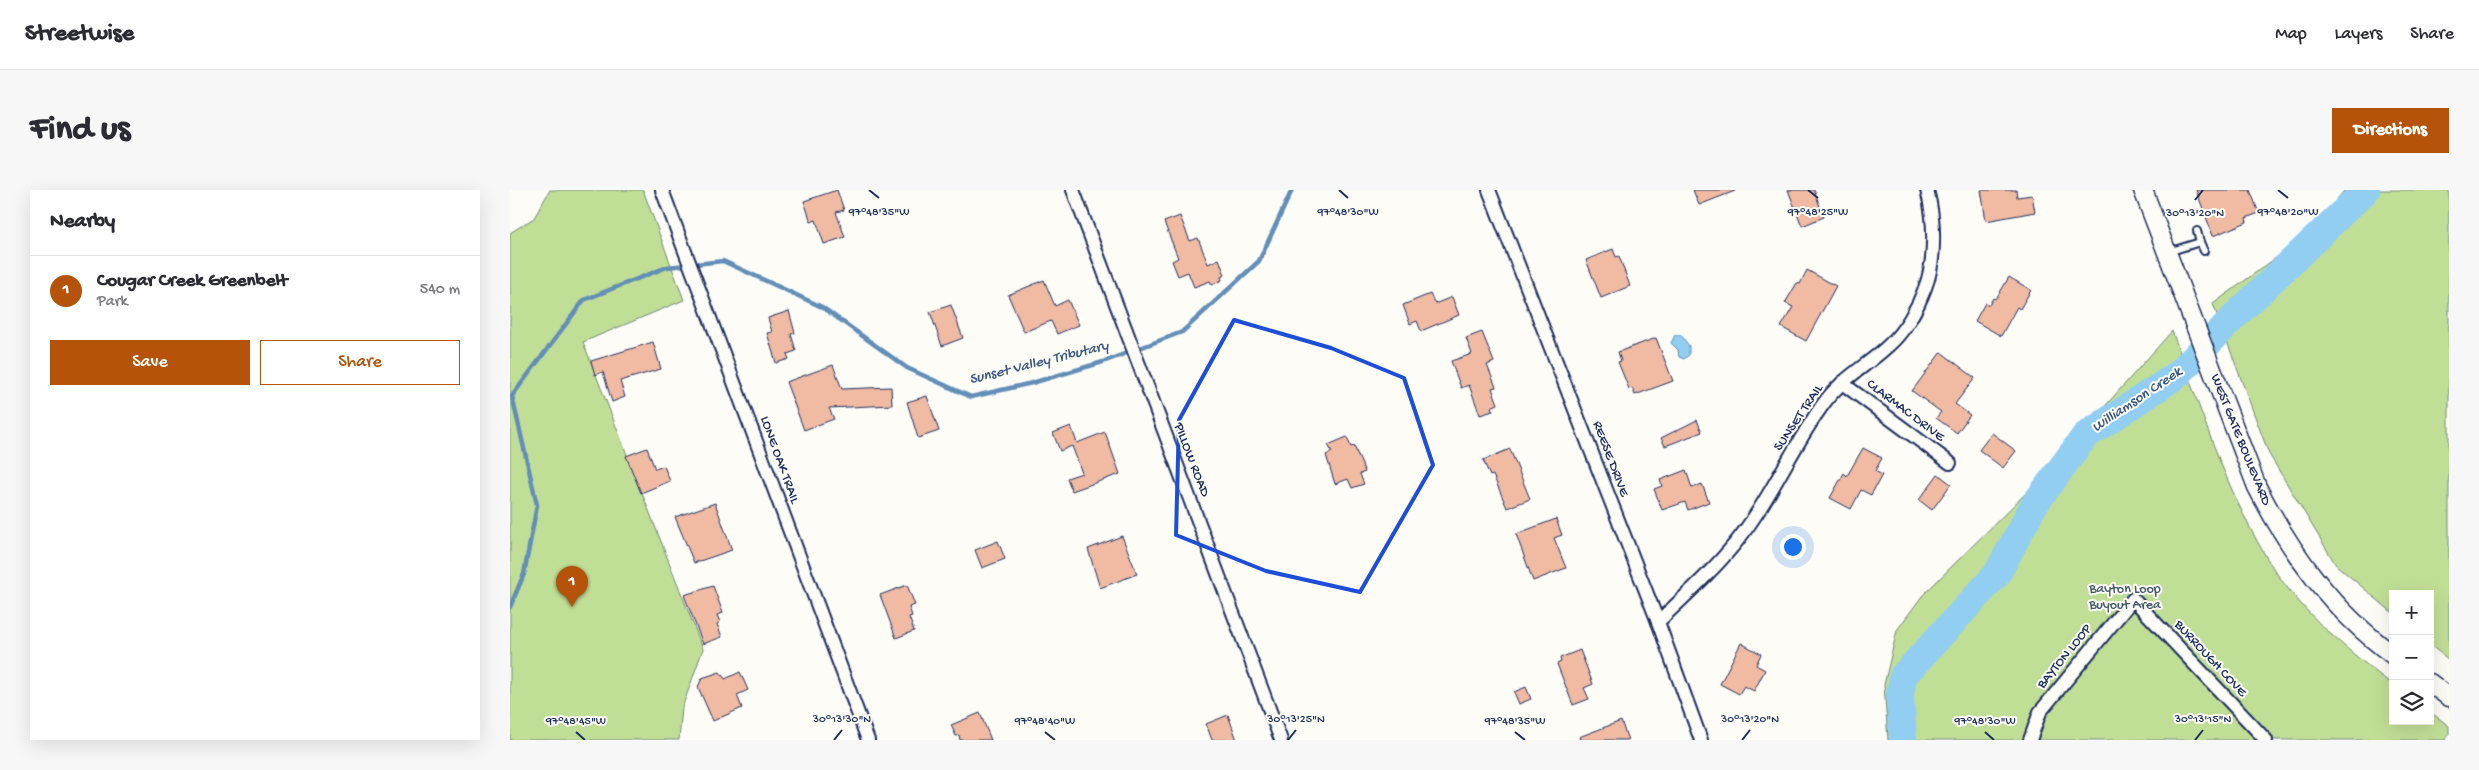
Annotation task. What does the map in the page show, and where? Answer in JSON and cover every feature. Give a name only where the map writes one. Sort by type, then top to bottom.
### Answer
[{"type":"main road","name":"WEST GATE BOULEVARD","points":[[2143,190],[2257,487],[2289,544],[2307,571],[2329,597],[2371,639],[2389,653]]},
{"type":"main road","points":[[2434,686],[2449,697]]},
{"type":"street","name":"LONE OAK TRAIL","points":[[662,190],[868,740]]},
{"type":"street","name":"PILLOW ROAD","points":[[1073,190],[1281,740]]},
{"type":"street","name":"REESE DRIVE","points":[[1489,190],[1658,622],[1701,740]]},
{"type":"street","name":"SUNSET TRAIL","points":[[1658,622],[1737,541],[1762,505],[1825,402],[1842,383],[1891,344],[1908,320],[1926,286],[1931,259],[1932,231],[1927,190]]},
{"type":"street","name":"CLARMAC DRIVE","points":[[1842,383],[1950,463]]},
{"type":"street","name":"BAYTON LOOP","points":[[2030,740],[2040,712],[2133,599]]},
{"type":"street","name":"BURROUGH COVE","points":[[2133,599],[2266,740]]},
{"type":"lane","points":[[2196,231],[2204,252]]},
{"type":"lane","points":[[2167,253],[2200,242]]},
{"type":"highlighted area","points":[[1234,320],[1331,348],[1404,378],[1433,465],[1360,592],[1266,571],[1176,535],[1179,420]]},
{"type":"green space","points":[[550,190],[643,190],[684,300],[583,342],[703,649],[682,708],[679,740],[510,740],[510,233],[534,218]]},
{"type":"green space","points":[[2345,190],[2449,190],[2449,660],[2434,648],[2434,590],[2389,590],[2389,610],[2336,565],[2269,454],[2213,304],[2300,240]]},
{"type":"green space","name":"Bayton Loop Buyout Area","points":[[2172,331],[2203,417],[2237,501],[2250,528],[2277,574],[2322,626],[2389,682],[2389,725],[2434,725],[2434,715],[2449,726],[2449,735],[2445,740],[1888,740],[1884,685],[1897,630],[1922,596],[2040,479]]},
{"type":"water","points":[[1675,335],[1681,335],[1689,346],[1689,355],[1684,359],[1679,357],[1678,350],[1671,343]]},
{"type":"building","points":[[837,190],[844,210],[836,212],[845,237],[824,244],[816,220],[811,222],[804,201]]},
{"type":"building","points":[[1693,190],[1735,190],[1735,191],[1699,205]]},
{"type":"building","points":[[1788,190],[1814,190],[1824,217],[1802,226]]},
{"type":"building","points":[[1981,190],[2016,190],[2017,197],[2032,195],[2035,212],[1986,221]]},
{"type":"building","points":[[2196,190],[2250,190],[2259,213],[2246,218],[2247,222],[2213,236]]},
{"type":"building","points":[[1180,216],[1190,241],[1198,238],[1208,264],[1219,259],[1225,275],[1221,277],[1222,280],[1212,285],[1210,281],[1194,287],[1188,272],[1178,276],[1172,261],[1178,258],[1164,222]]},
{"type":"building","points":[[1613,249],[1616,257],[1619,256],[1630,286],[1601,298],[1586,260]]},
{"type":"building","points":[[1807,270],[1836,286],[1806,341],[1781,327],[1793,307],[1785,303],[1797,283],[1800,284]]},
{"type":"building","points":[[2009,277],[2031,290],[2020,309],[2017,307],[2001,336],[1975,321],[1985,303],[1989,305],[1993,298],[1995,299]]},
{"type":"building","points":[[1044,280],[1055,306],[1068,300],[1079,325],[1057,334],[1051,321],[1024,332],[1008,295]]},
{"type":"building","points":[[1430,294],[1434,302],[1437,303],[1452,297],[1459,315],[1421,331],[1417,321],[1410,324],[1403,305]]},
{"type":"building","points":[[951,305],[963,338],[942,346],[930,312]]},
{"type":"building","points":[[789,311],[795,333],[791,334],[796,351],[787,354],[789,359],[776,363],[767,333],[772,332],[768,318]]},
{"type":"building","points":[[1482,332],[1494,362],[1487,365],[1496,387],[1492,388],[1498,404],[1491,407],[1493,411],[1480,415],[1469,385],[1461,388],[1451,361],[1472,354],[1466,338]]},
{"type":"building","points":[[1656,338],[1673,381],[1635,395],[1632,388],[1629,389],[1618,362],[1621,361],[1618,352]]},
{"type":"building","points":[[653,342],[661,369],[620,381],[625,397],[612,402],[603,372],[595,375],[591,361]]},
{"type":"building","points":[[1941,352],[1975,378],[1955,404],[1970,415],[1957,433],[1936,418],[1941,412],[1912,391]]},
{"type":"building","points":[[833,365],[842,389],[891,387],[892,405],[829,408],[834,419],[804,430],[786,382]]},
{"type":"building","points":[[927,396],[939,431],[918,438],[907,402]]},
{"type":"building","points":[[1697,420],[1702,432],[1665,446],[1661,438]]},
{"type":"building","points":[[1071,426],[1077,443],[1105,432],[1120,474],[1072,491],[1067,478],[1082,473],[1072,446],[1060,451],[1053,433]]},
{"type":"building","points":[[1992,433],[2016,451],[2003,468],[1979,450]]},
{"type":"building","points":[[1347,437],[1351,447],[1354,446],[1365,472],[1360,474],[1364,484],[1352,488],[1348,479],[1335,484],[1326,455],[1332,452],[1328,445]]},
{"type":"building","points":[[647,448],[655,469],[664,466],[670,481],[641,493],[626,456]]},
{"type":"building","points":[[1863,448],[1882,458],[1875,471],[1882,475],[1871,495],[1861,490],[1851,509],[1830,498],[1844,473],[1847,476]]},
{"type":"building","points":[[1510,449],[1530,499],[1507,508],[1493,475],[1490,476],[1483,460]]},
{"type":"building","points":[[1686,470],[1692,488],[1702,484],[1709,502],[1688,510],[1685,502],[1662,510],[1654,489],[1662,486],[1660,480]]},
{"type":"building","points":[[1938,474],[1951,484],[1932,510],[1919,500]]},
{"type":"building","points":[[715,503],[732,550],[694,563],[675,517]]},
{"type":"building","points":[[1556,519],[1562,535],[1554,538],[1566,568],[1533,581],[1516,534]]},
{"type":"building","points":[[1122,536],[1137,574],[1100,588],[1088,549]]},
{"type":"building","points":[[998,541],[1005,559],[982,568],[975,550]]},
{"type":"building","points":[[907,585],[915,605],[909,607],[912,616],[909,617],[914,631],[896,638],[880,595]]},
{"type":"building","points":[[713,586],[723,613],[717,615],[720,622],[717,624],[722,637],[703,644],[684,595]]},
{"type":"building","points":[[1741,643],[1761,654],[1756,665],[1765,670],[1754,691],[1744,686],[1739,694],[1720,684]]},
{"type":"building","points":[[1580,650],[1593,684],[1584,688],[1589,699],[1573,705],[1557,664],[1561,662],[1560,658]]},
{"type":"building","points":[[720,672],[725,679],[740,672],[748,690],[737,695],[742,708],[713,721],[698,687],[702,678]]},
{"type":"building","points":[[1526,687],[1531,699],[1519,704],[1514,692]]},
{"type":"building","points":[[980,713],[991,740],[960,740],[959,735],[956,736],[951,725]]},
{"type":"building","points":[[1228,715],[1237,740],[1212,740],[1206,724]]},
{"type":"building","points":[[1621,721],[1628,740],[1580,740],[1579,737]]},
{"type":"waterway","name":"Sunset Valley Tributary","points":[[510,607],[524,574],[537,505],[512,396],[584,300],[667,267],[723,261],[822,307],[907,368],[971,397],[1032,383],[1103,362],[1182,332],[1259,261],[1292,190]]},
{"type":"waterway","name":"Williamson Creek","points":[[1903,740],[1900,695],[1903,676],[1997,574],[2034,505],[2085,436],[2177,375],[2241,310],[2366,190]]},
{"type":"place","name":"Cougar Creek Greenbelt","points":[[572,607]]}]
